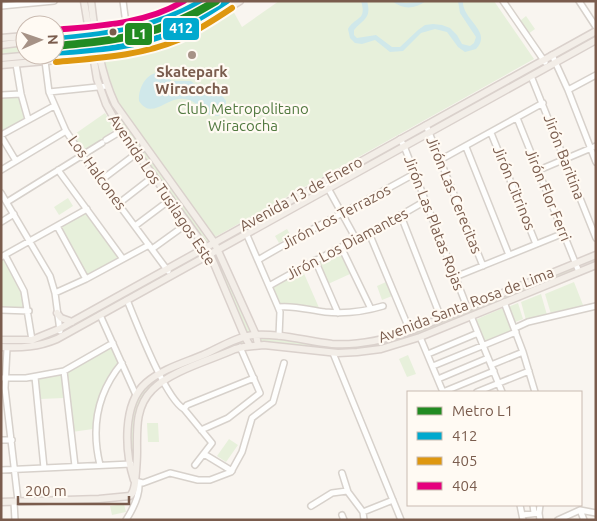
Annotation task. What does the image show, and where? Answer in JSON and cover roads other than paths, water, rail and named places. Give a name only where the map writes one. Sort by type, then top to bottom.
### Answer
[{"type":"main road","points":[[84,1],[92,33]]},
{"type":"main road","points":[[91,1],[92,33]]},
{"type":"main road","points":[[65,38],[150,20],[177,9],[189,1]]},
{"type":"main road","points":[[65,33],[126,31],[156,24],[178,15],[202,1]]},
{"type":"main road","points":[[65,58],[140,43],[167,35],[197,20],[227,1]]},
{"type":"main road","points":[[65,53],[140,51],[166,44],[183,36],[240,1]]},
{"type":"main road","name":"Avenida 13 de Enero","points":[[1,340],[32,337],[59,329],[596,30]]},
{"type":"main road","name":"Avenida Los Tusilagos Este","points":[[92,33],[95,53],[95,74],[110,112],[121,131],[210,254],[250,346]]},
{"type":"main road","points":[[1,38],[15,37]]},
{"type":"main road","name":"Avenida 13 de Enero","points":[[4,348],[37,347],[128,303],[170,276],[246,233],[596,40]]},
{"type":"main road","points":[[1,45],[15,43]]},
{"type":"main road","name":"Avenida Los Tusilagos Este","points":[[95,53],[115,104],[218,249],[256,335],[258,345]]},
{"type":"main road","points":[[1,58],[15,57]]},
{"type":"main road","points":[[1,65],[15,64]]},
{"type":"main road","name":"Avenida Santa Rosa de Lima","points":[[136,395],[144,385],[159,374],[245,337],[256,335],[280,336],[350,344],[384,340],[596,255]]},
{"type":"main road","name":"Avenida Santa Rosa de Lima","points":[[137,482],[136,430],[140,411],[148,395],[163,381],[240,348],[250,346],[287,346],[333,353],[372,351],[397,345],[595,267]]},
{"type":"main road","points":[[57,313],[61,318],[72,322]]},
{"type":"main road","points":[[1,502],[123,498],[132,494],[137,482],[127,445],[128,425],[136,395]]},
{"type":"street","points":[[1,6],[54,1]]},
{"type":"street","points":[[123,1],[126,24]]},
{"type":"street","points":[[503,1],[548,66]]},
{"type":"street","points":[[579,1],[596,27]]},
{"type":"street","points":[[552,55],[593,148],[596,162]]},
{"type":"street","points":[[16,65],[28,119]]},
{"type":"street","name":"Los Halcones","points":[[46,65],[49,92],[66,131],[100,181],[170,276]]},
{"type":"street","points":[[95,74],[101,74],[105,78]]},
{"type":"street","points":[[568,90],[594,75],[596,83]]},
{"type":"street","name":"Jirón Baritina","points":[[531,76],[596,238]]},
{"type":"street","points":[[49,92],[107,86]]},
{"type":"street","points":[[1,95],[21,94]]},
{"type":"street","points":[[440,160],[543,103]]},
{"type":"street","points":[[16,161],[1,135],[54,106]]},
{"type":"street","name":"Jirón Flor Ferri","points":[[517,118],[579,272]]},
{"type":"street","name":"Jirón Las Cerecitas","points":[[426,125],[482,266]]},
{"type":"street","points":[[1,170],[66,131]]},
{"type":"street","points":[[6,202],[121,131]]},
{"type":"street","name":"Jirón Citrinos","points":[[491,133],[536,244]]},
{"type":"street","name":"Jirón Las Platas Rojas","points":[[400,139],[467,307]]},
{"type":"street","points":[[100,181],[145,147]]},
{"type":"street","points":[[466,147],[509,255]]},
{"type":"street","points":[[538,170],[593,148]]},
{"type":"street","points":[[58,170],[123,259]]},
{"type":"street","name":"Jirón Los Terrazos","points":[[258,260],[414,174]]},
{"type":"street","points":[[118,204],[154,176]]},
{"type":"street","points":[[324,181],[356,239]]},
{"type":"street","points":[[1,193],[48,272],[55,292],[59,329],[62,336]]},
{"type":"street","points":[[135,226],[171,199]]},
{"type":"street","name":"Jirón Los Diamantes","points":[[270,286],[315,260],[401,216],[425,201]]},
{"type":"street","points":[[32,337],[29,311],[22,286],[3,256],[87,209]]},
{"type":"street","points":[[1,222],[14,214]]},
{"type":"street","points":[[401,216],[441,318]]},
{"type":"street","points":[[590,223],[596,221]]},
{"type":"street","points":[[55,292],[86,279],[150,247],[188,224]]},
{"type":"street","points":[[58,226],[86,279]]},
{"type":"street","points":[[246,233],[280,312],[280,336]]},
{"type":"street","points":[[369,233],[410,331]]},
{"type":"street","points":[[455,277],[564,233]]},
{"type":"street","points":[[341,247],[371,310]]},
{"type":"street","points":[[315,260],[338,313]]},
{"type":"street","points":[[504,302],[523,352],[533,391]]},
{"type":"street","points":[[128,303],[164,385],[180,407],[184,409],[212,443],[195,465]]},
{"type":"street","points":[[278,307],[291,306],[338,313],[354,313],[383,306]]},
{"type":"street","points":[[433,366],[483,346],[528,322],[596,306]]},
{"type":"street","points":[[1,310],[29,311]]},
{"type":"street","points":[[100,315],[136,395]]},
{"type":"street","points":[[471,316],[502,391]]},
{"type":"street","points":[[428,354],[478,333]]},
{"type":"street","points":[[420,337],[443,391]]},
{"type":"street","points":[[3,379],[35,377],[64,371],[112,343]]},
{"type":"street","points":[[4,348],[4,404],[16,470],[15,520]]},
{"type":"street","points":[[201,430],[228,418],[260,393],[240,348]]},
{"type":"street","points":[[445,391],[523,352]]},
{"type":"street","points":[[333,353],[402,520]]},
{"type":"street","points":[[438,379],[488,358]]},
{"type":"street","points":[[100,465],[95,435],[97,413],[108,384],[122,363]]},
{"type":"street","points":[[126,520],[138,497],[140,490],[137,482],[170,473],[198,480],[210,480],[232,471],[242,452],[252,418],[273,402],[284,363]]},
{"type":"street","points":[[64,371],[75,466]]},
{"type":"street","points":[[480,391],[529,371]]},
{"type":"street","points":[[35,377],[44,468]]},
{"type":"street","points":[[184,409],[187,406],[254,378]]},
{"type":"street","points":[[1,440],[12,440]]},
{"type":"street","points":[[204,454],[232,471]]},
{"type":"street","points":[[1,470],[131,464]]},
{"type":"street","points":[[342,473],[347,491],[363,512],[364,520]]},
{"type":"street","points":[[311,506],[332,493],[347,491]]},
{"type":"street","points":[[363,512],[393,500]]},
{"type":"street","points":[[533,506],[540,520]]},
{"type":"street","points":[[523,517],[536,513],[540,506]]},
{"type":"street","points":[[580,510],[596,512]]},
{"type":"street","points":[[558,520],[574,517],[580,510]]},
{"type":"street","points":[[580,510],[584,520]]},
{"type":"water","points":[[361,1],[367,1],[368,12],[366,18],[354,30],[354,35],[357,38],[376,35],[392,47],[400,47],[425,25],[433,24],[450,28],[462,44],[470,46],[474,43],[476,37],[460,13],[458,1],[463,1],[467,14],[479,31],[480,43],[476,49],[465,52],[458,47],[447,32],[435,29],[421,33],[403,51],[390,52],[375,40],[362,44],[355,43],[350,38],[348,29],[362,15]]},
{"type":"water","points":[[392,1],[406,3],[426,1],[418,6],[405,7]]},
{"type":"water","points":[[157,73],[172,81],[191,81],[204,92],[221,94],[226,101],[225,110],[218,116],[210,115],[192,101],[184,99],[178,99],[149,109],[144,107],[139,101],[141,88],[149,76]]},
{"type":"metro line","name":"L1","points":[[65,45],[119,38],[157,29],[196,13],[216,1]]},
{"type":"place","name":"Skatepark Wiracocha","points":[[192,55]]},
{"type":"park label","name":"Club Metropolitano Wiracocha","points":[[243,118]]}]
